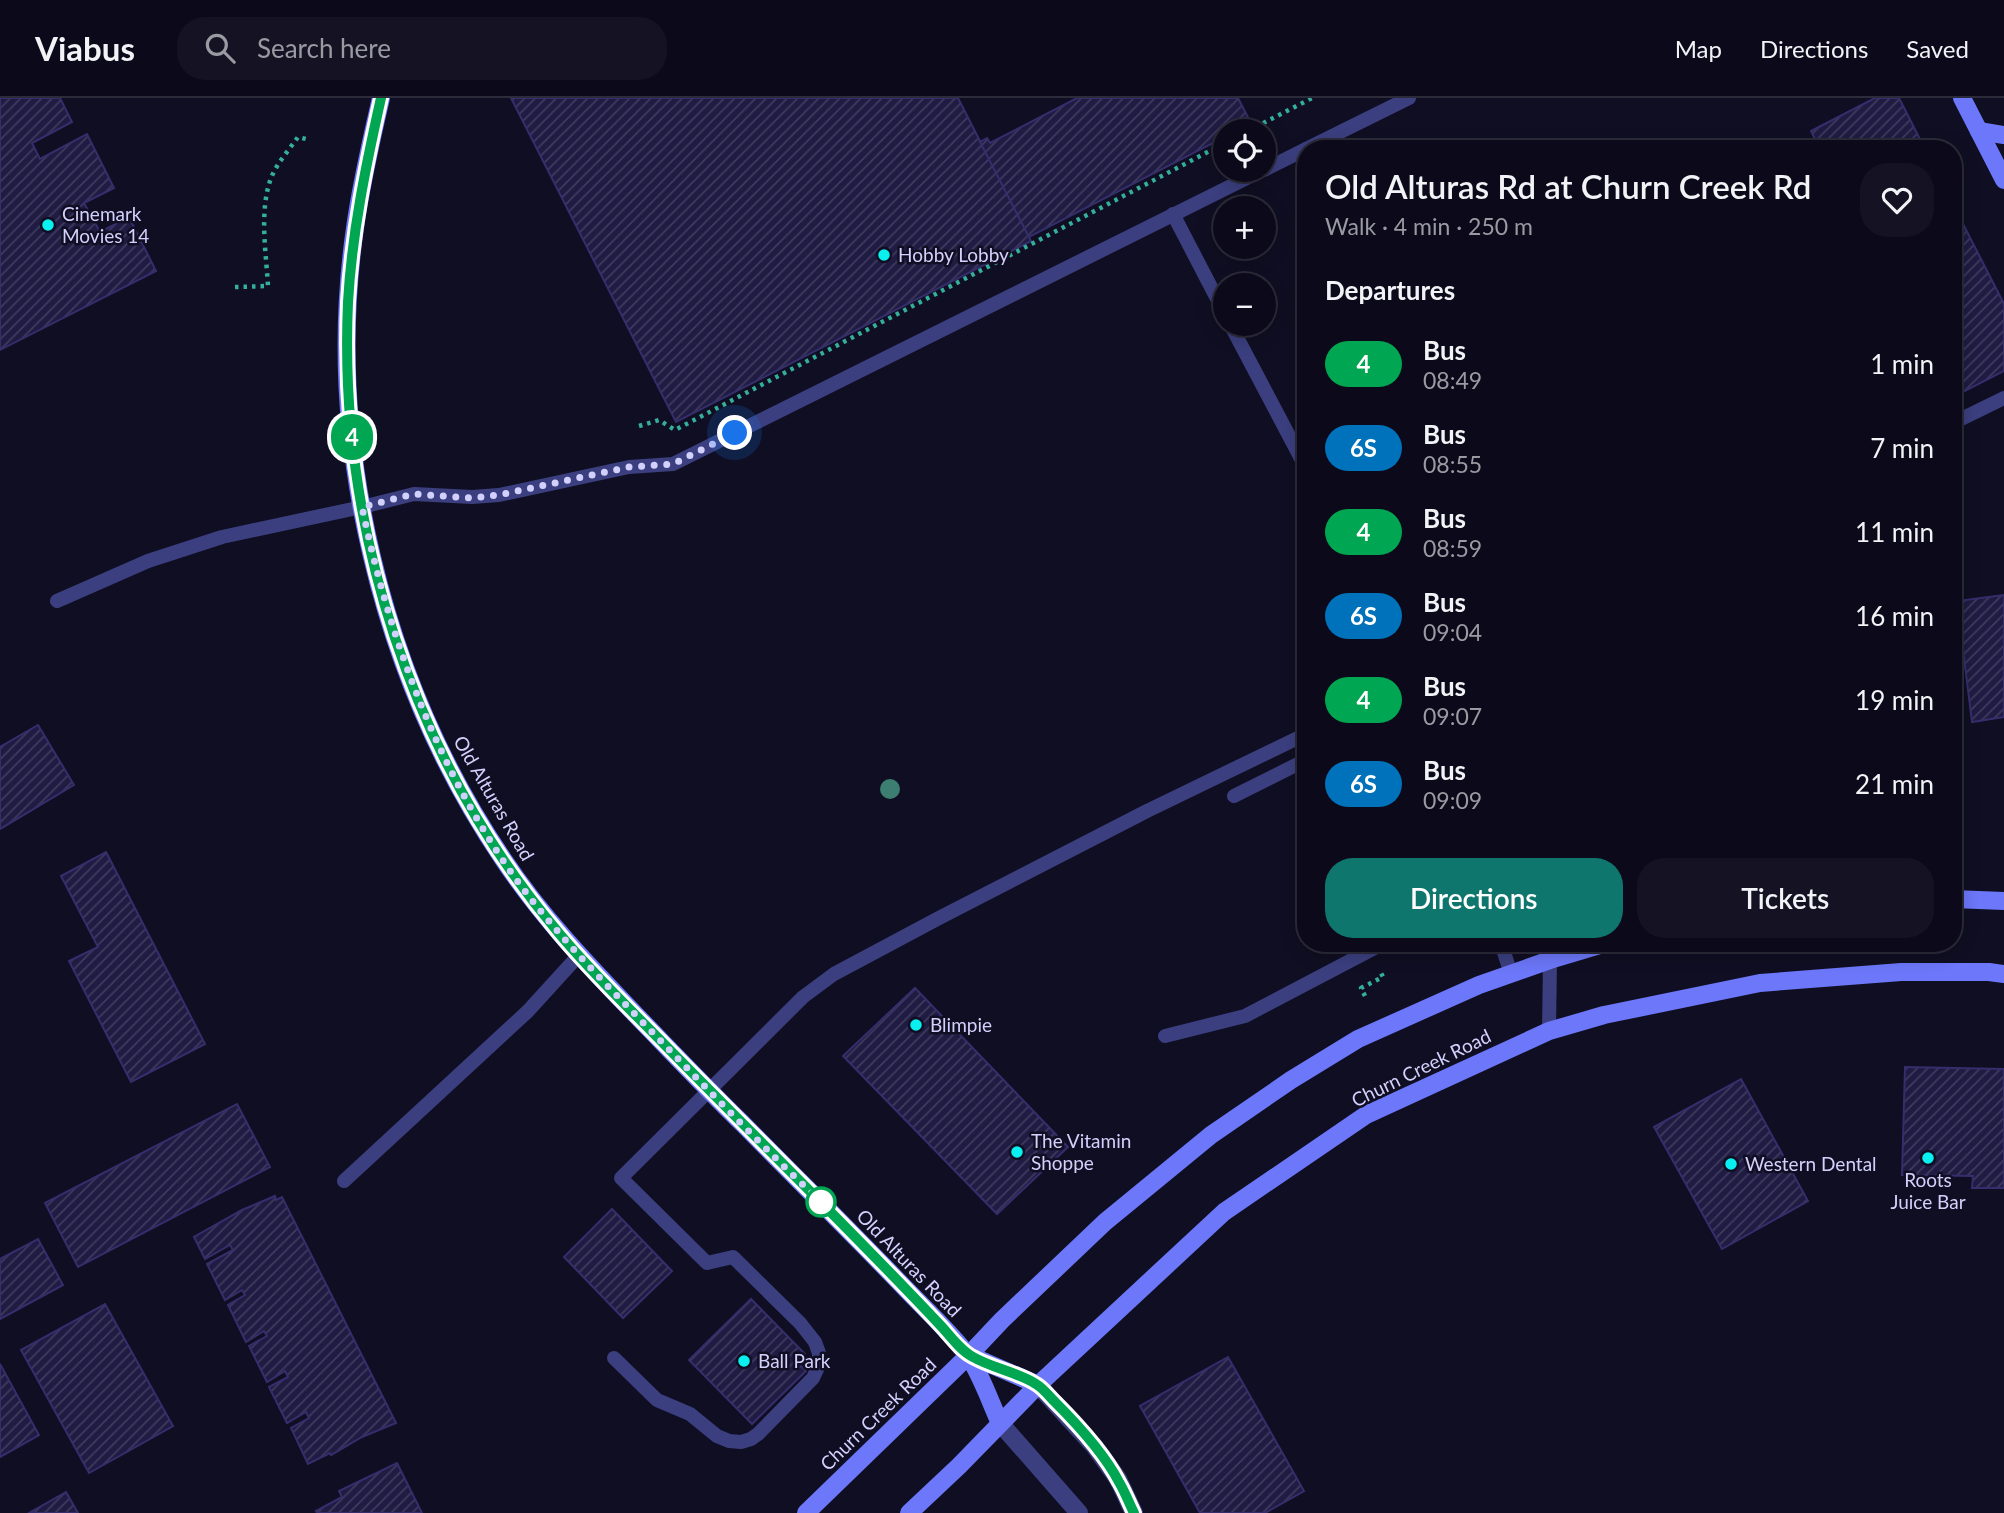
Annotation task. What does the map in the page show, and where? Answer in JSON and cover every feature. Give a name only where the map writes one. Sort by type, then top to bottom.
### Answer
[{"type":"main road","name":"Old Alturas Road","points":[[381,98],[364,171],[354,231],[348,300],[349,407],[371,553],[393,632],[444,757],[503,859],[558,932],[969,1355],[1000,1423]]},
{"type":"main road","points":[[1962,98],[2004,180]]},
{"type":"main road","points":[[1979,131],[2004,135]]},
{"type":"main road","points":[[1962,899],[2001,900]]},
{"type":"main road","name":"Churn Creek Road","points":[[806,1513],[1105,1222],[1211,1135],[1291,1080],[1358,1039],[1435,1004],[1511,974],[1547,952]]},
{"type":"main road","name":"Churn Creek Road","points":[[909,1513],[1038,1385],[1224,1212],[1366,1115],[1549,1031],[1604,1015],[1760,983],[1901,972],[1999,976]]},
{"type":"main road","name":"Old Alturas Road","points":[[969,1355],[1038,1385]]},
{"type":"street","name":"Old Alturas Road","points":[[1038,1385],[1095,1447],[1118,1479],[1134,1513]]},
{"type":"street","name":"Old Alturas Road","points":[[1000,1423],[1079,1513]]},
{"type":"lane","points":[[1324,140],[1409,98]]},
{"type":"lane","points":[[1276,164],[1297,153]]},
{"type":"lane","points":[[57,601],[148,561],[222,537],[414,494],[472,498],[499,495],[629,467],[673,464],[1238,182]]},
{"type":"lane","points":[[1173,214],[1213,291]]},
{"type":"lane","points":[[1236,336],[1297,451]]},
{"type":"lane","points":[[1962,419],[2004,398]]},
{"type":"lane","points":[[614,1358],[657,1400],[690,1414],[717,1436],[741,1442],[751,1439],[764,1429],[813,1378],[819,1364],[815,1342],[800,1323],[733,1257],[708,1263],[621,1178],[803,998],[834,974],[1147,811],[1297,738]]},
{"type":"lane","points":[[1234,796],[1297,764]]},
{"type":"lane","points":[[1165,1036],[1245,1016],[1367,952]]},
{"type":"lane","points":[[1504,952],[1511,974]]},
{"type":"lane","points":[[1547,952],[1549,1031]]},
{"type":"lane","points":[[344,1181],[528,1011],[579,955]]},
{"type":"path","points":[[1271,119],[1312,98]]},
{"type":"path","points":[[235,288],[268,286],[264,222],[272,175],[298,137],[310,140]]},
{"type":"path","points":[[639,426],[659,420],[675,430],[1213,149]]},
{"type":"path","points":[[1365,996],[1361,988],[1382,977],[1376,964]]},
{"type":"building","name":"Cinemark Movies 14","points":[[0,98],[60,98],[72,122],[32,143],[40,159],[87,134],[114,188],[84,203],[100,232],[129,217],[156,271],[0,350]]},
{"type":"building","points":[[511,98],[958,98],[1031,241],[676,422]]},
{"type":"building","points":[[1077,98],[1238,98],[1249,119],[1213,119],[1213,143],[1029,237],[980,142],[987,138],[990,143]]},
{"type":"building","points":[[1875,98],[1899,98],[1920,140],[1816,140],[1811,131]]},
{"type":"building","points":[[1962,222],[2004,304],[2004,371],[1962,392]]},
{"type":"building","points":[[2004,595],[2004,717],[1972,722],[1962,641],[1962,600]]},
{"type":"building","points":[[38,725],[74,785],[0,829],[0,747]]},
{"type":"building","points":[[106,852],[205,1044],[131,1082],[69,961],[98,947],[61,876]]},
{"type":"building","points":[[915,988],[1068,1147],[997,1214],[843,1056]]},
{"type":"building","points":[[1905,1067],[2004,1069],[2004,1188],[1972,1188],[1973,1176],[1902,1175]]},
{"type":"building","name":"Western Dental","points":[[1741,1079],[1808,1201],[1722,1249],[1654,1127]]},
{"type":"building","points":[[237,1104],[270,1167],[78,1267],[45,1203]]},
{"type":"building","points":[[275,1196],[276,1200],[282,1197],[396,1423],[308,1464],[291,1428],[309,1418],[306,1412],[287,1423],[269,1387],[288,1377],[285,1371],[267,1382],[249,1346],[267,1336],[264,1331],[246,1342],[228,1305],[245,1295],[242,1290],[225,1300],[207,1264],[233,1250],[230,1245],[205,1259],[194,1237],[242,1210]]},
{"type":"building","points":[[612,1209],[672,1271],[623,1318],[564,1257]]},
{"type":"building","points":[[38,1239],[63,1285],[0,1319],[0,1259]]},
{"type":"building","name":"Ball Park","points":[[751,1299],[805,1354],[797,1362],[806,1371],[752,1424],[689,1360]]},
{"type":"building","points":[[105,1304],[173,1426],[89,1473],[21,1350]]},
{"type":"building","points":[[1228,1357],[1304,1491],[1265,1513],[1200,1513],[1140,1406]]},
{"type":"building","points":[[0,1364],[39,1435],[0,1457]]},
{"type":"building","points":[[397,1463],[422,1513],[317,1513],[316,1511],[342,1497],[339,1491]]},
{"type":"building","points":[[66,1492],[78,1513],[29,1513]]},
{"type":"bus line","name":"4","points":[[381,98],[364,171],[354,231],[348,300],[349,407],[371,553],[407,672],[444,757],[503,859],[558,932],[969,1355],[1038,1385],[1095,1447],[1118,1479],[1134,1513]]},
{"type":"place","name":"Cinemark Movies 14","points":[[48,225]]},
{"type":"place","name":"Hobby Lobby","points":[[884,255]]},
{"type":"place","name":"Blimpie","points":[[916,1025]]},
{"type":"place","name":"The Vitamin Shoppe","points":[[1017,1152]]},
{"type":"place","name":"Roots Juice Bar","points":[[1928,1158]]},
{"type":"place","name":"Western Dental","points":[[1731,1164]]},
{"type":"place","name":"Ball Park","points":[[744,1361]]},
{"type":"route","points":[[735,433],[673,464],[629,467],[499,495],[472,498],[414,494],[362,507],[371,553],[407,672],[444,757],[503,859],[558,932],[579,955],[821,1202]]}]
